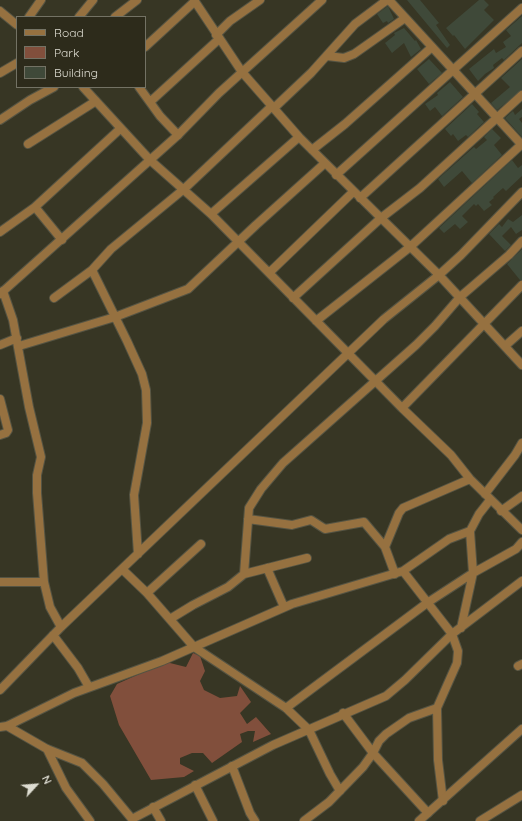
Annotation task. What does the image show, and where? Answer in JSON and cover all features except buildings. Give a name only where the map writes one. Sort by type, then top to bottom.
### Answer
[{"type":"street","points":[[30,16],[41,0]]},
{"type":"street","points":[[80,16],[93,0]]},
{"type":"street","points":[[116,16],[137,0]]},
{"type":"street","points":[[150,102],[239,14],[260,0]]},
{"type":"street","points":[[61,627],[50,606],[44,582],[36,493],[37,475],[41,457],[29,407],[18,342],[2,293],[178,135],[242,72],[322,0]]},
{"type":"street","points":[[54,298],[92,270],[111,249],[184,189],[327,56],[344,34],[388,0],[496,119],[522,145],[410,247],[316,321]]},
{"type":"street","points":[[146,46],[194,1],[242,72],[299,137],[353,192],[439,275],[522,365]]},
{"type":"street","points":[[336,175],[522,8]]},
{"type":"street","points":[[0,11],[16,24]]},
{"type":"street","points":[[327,56],[344,58],[354,54],[405,18]]},
{"type":"street","points":[[312,150],[345,124],[432,47]]},
{"type":"street","points":[[360,198],[522,51]]},
{"type":"street","points":[[0,73],[16,64]]},
{"type":"street","points":[[0,120],[30,100],[52,88]]},
{"type":"street","points":[[84,88],[150,160],[211,214],[270,272],[376,382],[451,455],[470,479],[501,511],[522,529]]},
{"type":"street","points":[[140,88],[178,135]]},
{"type":"street","points":[[294,298],[381,218],[420,188],[522,95]]},
{"type":"street","points":[[28,144],[96,101]]},
{"type":"street","points":[[0,232],[35,206],[120,129]]},
{"type":"street","points":[[211,214],[299,137]]},
{"type":"street","points":[[0,345],[18,342],[115,317],[188,289],[325,163]]},
{"type":"street","points":[[270,272],[353,192]]},
{"type":"street","points":[[0,690],[61,627],[384,319],[439,275],[522,192]]},
{"type":"street","points":[[35,206],[62,240]]},
{"type":"street","points":[[244,574],[249,508],[261,489],[283,462],[376,382],[435,326],[460,297],[509,256],[522,241]]},
{"type":"street","points":[[92,270],[142,374],[146,390],[147,422],[134,495],[138,554]]},
{"type":"street","points":[[402,408],[522,285]]},
{"type":"street","points":[[505,346],[522,331]]},
{"type":"street","points":[[0,399],[8,430],[6,433],[0,435]]},
{"type":"street","points":[[461,628],[473,572],[470,531],[488,497],[519,454],[522,443]]},
{"type":"street","points":[[384,547],[398,513],[403,508],[470,479]]},
{"type":"street","points":[[501,511],[522,496]]},
{"type":"street","points":[[248,519],[292,525],[311,520],[325,529],[364,522],[384,547],[399,572],[427,602],[452,634],[458,651],[457,663],[437,708],[438,760],[443,801]]},
{"type":"street","points":[[4,726],[89,687],[162,661],[284,607],[399,572],[449,539],[470,531]]},
{"type":"street","points":[[286,708],[427,602],[473,572],[516,549],[522,542]]},
{"type":"street","points":[[148,593],[201,544]]},
{"type":"street","points":[[170,619],[193,605],[228,588],[244,574],[307,558]]},
{"type":"street","points":[[267,568],[284,607]]},
{"type":"street","points":[[122,569],[148,593],[194,647],[286,708],[308,730],[330,774],[340,790]]},
{"type":"street","points":[[4,726],[47,749],[82,762],[103,784],[131,820],[153,807],[273,745],[343,713],[386,696],[452,634],[522,581]]},
{"type":"street","points":[[0,582],[44,582]]},
{"type":"street","points":[[53,635],[78,668],[89,687]]},
{"type":"street","points":[[304,821],[329,802],[373,753],[379,741],[396,726],[409,718],[437,708]]},
{"type":"street","points":[[343,713],[373,753],[428,813]]},
{"type":"street","points":[[419,821],[522,729]]},
{"type":"street","points":[[47,749],[66,788],[90,821]]},
{"type":"street","points":[[232,766],[250,813],[256,821]]},
{"type":"street","points":[[195,785],[213,821]]},
{"type":"street","points":[[480,821],[522,795]]},
{"type":"street","points":[[153,807],[161,821]]},
{"type":"green space","points":[[193,653],[200,656],[205,671],[200,681],[204,690],[220,698],[237,696],[240,686],[251,702],[240,713],[247,724],[256,717],[271,734],[253,742],[255,731],[248,731],[240,734],[242,742],[212,763],[203,753],[192,753],[180,758],[180,764],[194,771],[184,777],[151,780],[119,725],[110,696],[117,684],[166,662],[186,667]]}]
